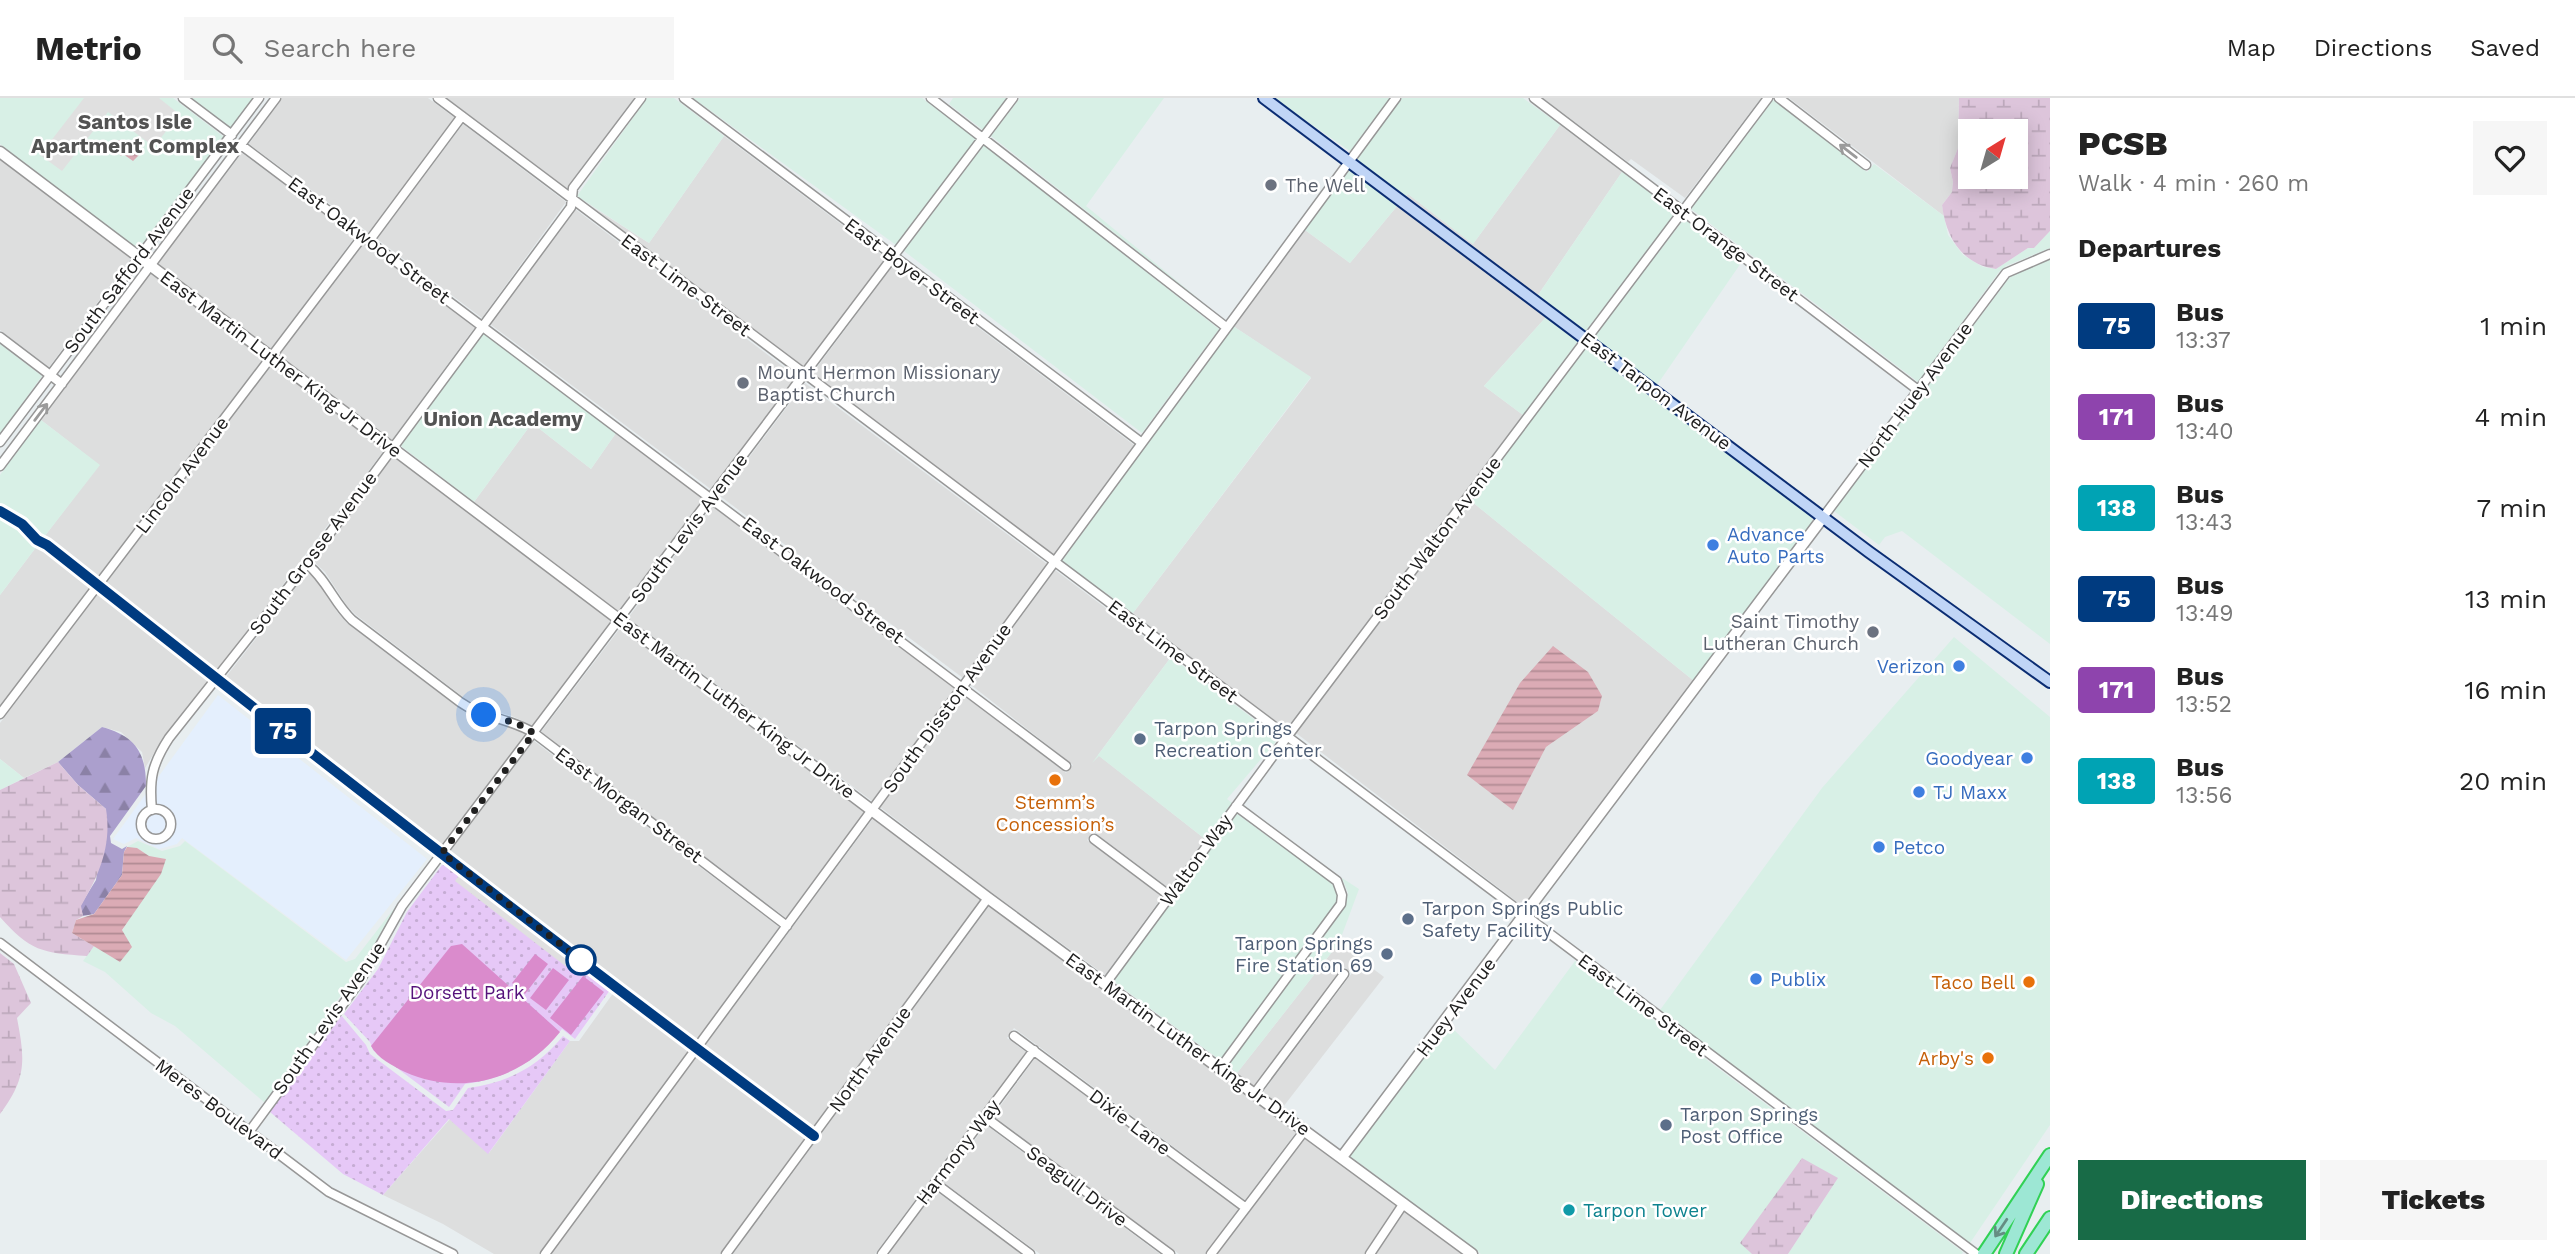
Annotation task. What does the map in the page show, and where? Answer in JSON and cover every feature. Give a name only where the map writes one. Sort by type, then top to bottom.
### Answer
[{"type":"highway","points":[[1984,1254],[2048,1158]]},
{"type":"highway","points":[[2006,1254],[2048,1158]]},
{"type":"highway","points":[[2026,1254],[2050,1219]]},
{"type":"main road","name":"East Tarpon Avenue","points":[[1264,98],[1949,611],[2050,682]]},
{"type":"street","points":[[183,98],[232,135]]},
{"type":"street","name":"South Safford Avenue","points":[[0,442],[259,98]]},
{"type":"street","name":"South Safford Avenue","points":[[0,466],[276,98]]},
{"type":"street","name":"East Lime Street","points":[[438,98],[1976,1254]]},
{"type":"street","name":"South Grosse Avenue","points":[[152,810],[152,773],[156,759],[169,738],[307,564],[571,207],[573,188],[640,98]]},
{"type":"street","name":"East Boyer Street","points":[[684,98],[1142,443]]},
{"type":"street","points":[[931,98],[1226,327]]},
{"type":"street","name":"South Levis Avenue","points":[[249,1132],[360,981],[402,906],[1013,98]]},
{"type":"street","name":"South Disston Avenue","points":[[545,1254],[1396,98]]},
{"type":"street","name":"East Orange Street","points":[[1534,98],[1918,390]]},
{"type":"street","name":"South Walton Avenue","points":[[1287,737],[1768,98]]},
{"type":"street","points":[[1779,98],[1866,165]]},
{"type":"street","name":"Lincoln Avenue","points":[[0,714],[272,357],[462,116]]},
{"type":"street","name":"East Oakwood Street","points":[[242,145],[1066,766]]},
{"type":"street","name":"East Martin Luther King Jr Drive","points":[[0,152],[988,898],[1472,1254]]},
{"type":"street","name":"North Huey Avenue","points":[[1824,516],[2006,273],[2050,254]]},
{"type":"street","points":[[0,337],[62,384]]},
{"type":"street","points":[[0,511],[22,524],[37,540],[47,545],[217,680],[696,1049],[814,1136]]},
{"type":"street","name":"Huey Avenue","points":[[1342,1157],[1824,516]]},
{"type":"street","name":"East Morgan Street","points":[[307,564],[321,576],[352,620],[467,707],[484,715],[516,723],[534,733],[787,926]]},
{"type":"street","name":"Walton Way","points":[[1105,983],[1287,737]]},
{"type":"street","points":[[1221,1067],[1341,904],[1342,895],[1337,881],[1236,806]]},
{"type":"street","points":[[1094,839],[1170,896]]},
{"type":"street","name":"North Avenue","points":[[726,1254],[988,898]]},
{"type":"street","name":"Meres Boulevard","points":[[0,943],[329,1192],[453,1254]]},
{"type":"street","points":[[1255,1093],[1345,974]]},
{"type":"street","name":"Dixie Lane","points":[[1014,1036],[1246,1208]]},
{"type":"street","name":"Harmony Way","points":[[882,1254],[1034,1050]]},
{"type":"street","name":"Seagull Drive","points":[[985,1117],[1170,1254]]},
{"type":"street","points":[[1211,1254],[1305,1130]]},
{"type":"street","points":[[935,1183],[1030,1254]]},
{"type":"street","points":[[1370,1254],[1404,1203]]},
{"type":"shaded area","points":[[0,98],[173,98],[224,137],[138,249],[0,144]]},
{"type":"shaded area","points":[[84,98],[159,98],[179,114],[154,147],[108,112],[62,171],[40,155]]},
{"type":"shaded area","points":[[192,98],[253,98],[231,128]]},
{"type":"shaded area","points":[[282,98],[428,98],[455,118],[369,233],[249,144]]},
{"type":"shaded area","points":[[447,98],[634,98],[567,189]]},
{"type":"shaded area","points":[[647,98],[674,98],[724,136],[649,243],[577,196]]},
{"type":"shaded area","points":[[693,98],[922,98],[976,139],[896,245]]},
{"type":"shaded area","points":[[953,98],[1007,98],[983,130],[949,104]]},
{"type":"shaded area","points":[[1020,98],[1164,98],[1086,206],[1211,309],[991,136]]},
{"type":"shaded area","points":[[1273,98],[1390,98],[1350,151]]},
{"type":"shaded area","points":[[1402,98],[1523,98],[1560,125],[1473,244],[1408,194],[1405,197],[1356,160]]},
{"type":"shaded area","points":[[1543,98],[1761,98],[1685,198],[1631,159],[1628,162]]},
{"type":"shaded area","points":[[1789,98],[1959,98],[1958,148],[1950,168],[1952,192],[1942,205],[1944,216]]},
{"type":"shaded area","points":[[1773,100],[1867,172],[1874,164],[1944,216],[1948,235],[1963,255],[1983,267],[1996,269],[2028,248],[2034,248],[2050,231],[2050,248],[2006,266],[1999,272],[1918,382],[1691,209]]},
{"type":"shaded area","points":[[463,124],[566,202],[482,318],[377,239]]},
{"type":"shaded area","points":[[1560,125],[1622,172],[1538,295],[1554,308],[1405,197],[1408,194],[1473,244]]},
{"type":"shaded area","points":[[724,136],[886,258],[804,367],[585,202],[649,243]]},
{"type":"shaded area","points":[[119,140],[137,149],[139,155],[133,161],[123,154],[121,156],[114,147]]},
{"type":"shaded area","points":[[984,145],[1219,329],[1142,433],[904,251]]},
{"type":"shaded area","points":[[242,153],[355,237],[271,349],[157,264]]},
{"type":"shaded area","points":[[0,159],[131,258],[49,367],[0,330]]},
{"type":"shaded area","points":[[1350,169],[1398,205],[1350,263],[1305,230]]},
{"type":"shaded area","points":[[1622,172],[1676,212],[1585,332],[1538,295]]},
{"type":"shaded area","points":[[1398,205],[1546,317],[1484,386],[1523,415],[1286,729],[1133,613],[1311,378],[1233,326],[1305,230],[1350,263]]},
{"type":"shaded area","points":[[575,209],[797,377],[712,490],[490,324]]},
{"type":"shaded area","points":[[1684,219],[1741,263],[1657,385],[1593,338]]},
{"type":"shaded area","points":[[364,243],[475,327],[392,440],[279,355]]},
{"type":"shaded area","points":[[2050,259],[2050,644],[1902,531],[1885,537],[1879,545],[1834,511],[2010,277]]},
{"type":"shaded area","points":[[894,264],[1134,445],[1053,555],[812,374]]},
{"type":"shaded area","points":[[150,273],[264,358],[97,578],[44,537],[99,465],[41,420]]},
{"type":"shaded area","points":[[1546,317],[1578,341],[1523,415],[1484,386]]},
{"type":"shaded area","points":[[1233,326],[1311,377],[1133,613],[1062,561]]},
{"type":"shaded area","points":[[483,333],[616,433],[591,469],[532,423],[474,502],[401,446]]},
{"type":"shaded area","points":[[0,344],[42,376],[0,434]]},
{"type":"shaded area","points":[[1586,347],[1812,515],[1812,524],[1694,681],[1471,501]]},
{"type":"shaded area","points":[[272,364],[385,449],[217,672],[105,584]]},
{"type":"shaded area","points":[[805,383],[1047,564],[963,678],[720,496]]},
{"type":"shaded area","points":[[41,420],[100,465],[44,537],[25,519],[0,505],[0,475]]},
{"type":"shaded area","points":[[532,423],[591,469],[616,433],[705,499],[619,612],[400,446],[474,502]]},
{"type":"shaded area","points":[[393,456],[613,621],[533,726],[467,700],[356,615],[325,572],[314,562]]},
{"type":"shaded area","points":[[1471,501],[1694,681],[1525,908],[1296,733]],"holes":[[[1602,696],[1598,711],[1546,747]]]},
{"type":"shaded area","points":[[713,505],[956,688],[872,801],[628,618]]},
{"type":"shaded area","points":[[0,518],[19,529],[37,546],[0,595]]},
{"type":"shaded area","points":[[37,546],[90,587],[0,706],[0,595]]},
{"type":"shaded area","points":[[1055,570],[1171,657],[1098,755],[1205,839],[1169,888],[1094,832],[1087,840],[1162,897],[1105,975],[880,807],[964,694],[1066,773],[1073,765],[971,685]]},
{"type":"shaded area","points":[[308,572],[320,584],[348,624],[463,711],[526,735],[442,845],[225,678]]},
{"type":"shaded area","points":[[98,593],[209,681],[165,735],[145,768],[142,752],[121,732],[102,727],[58,762],[24,778],[0,759],[0,723]]},
{"type":"shaded area","points":[[621,627],[865,811],[786,918],[541,732]]},
{"type":"shaded area","points":[[1954,637],[2050,717],[2050,1125],[1970,1243],[1660,1010],[1822,788]]},
{"type":"shaded area","points":[[1553,646],[1588,672],[1602,696],[1598,711],[1546,747],[1513,810],[1467,775],[1520,683]]},
{"type":"shaded area","points":[[1171,657],[1279,738],[1227,799],[1232,803],[1205,839],[1099,756],[1092,763]]},
{"type":"shaded area","points":[[218,695],[427,859],[346,960],[182,838],[177,844],[159,849],[136,838],[124,844],[113,839]]},
{"type":"shaded area","points":[[534,741],[779,927],[696,1041],[450,851]]},
{"type":"shaded area","points":[[0,759],[24,778],[0,790]]},
{"type":"shaded area","points":[[1237,814],[1328,880],[1337,896],[1336,903],[1220,1060],[1113,981]]},
{"type":"shaded area","points":[[874,817],[981,900],[813,1128],[704,1047]]},
{"type":"shaded area","points":[[138,841],[162,851],[180,846],[185,841],[346,962],[355,959],[399,902],[385,930],[265,1103],[175,1026],[151,1013],[105,972],[83,961],[94,946],[120,962],[122,931],[165,859],[127,847]]},
{"type":"shaded area","points":[[127,847],[137,848],[149,856],[166,859],[161,874],[122,930],[132,947],[120,962],[72,933],[76,920],[94,914],[122,875]]},
{"type":"shaded area","points":[[460,874],[578,966],[573,972],[455,881]]},
{"type":"shaded area","points":[[1342,878],[1359,889],[1339,943],[1237,1073],[1228,1066],[1345,907],[1348,893]]},
{"type":"shaded area","points":[[989,906],[1297,1131],[1245,1200],[1014,1028],[1007,1038],[1026,1052],[875,1254],[733,1254]]},
{"type":"shaded area","points":[[1339,943],[1384,977],[1283,1107],[1263,1092],[1352,973],[1344,967],[1254,1086],[1237,1073]]},
{"type":"shaded area","points":[[1575,961],[1963,1252],[1962,1254],[1788,1254],[1838,1178],[1740,1242],[1752,1254],[1481,1254],[1350,1156],[1449,1025],[1495,1070]]},
{"type":"shaded area","points":[[614,992],[689,1050],[539,1254],[494,1254],[443,1224],[383,1195],[450,1119],[489,1153],[570,1041],[579,1041]]},
{"type":"shaded area","points":[[697,1056],[806,1137],[720,1254],[551,1254]]},
{"type":"shaded area","points":[[1035,1058],[1239,1209],[1205,1254],[1179,1254],[993,1116]]},
{"type":"shaded area","points":[[986,1125],[1160,1254],[1040,1254],[943,1182]]},
{"type":"shaded area","points":[[1305,1137],[1397,1205],[1364,1254],[1217,1254]]},
{"type":"shaded area","points":[[936,1191],[1021,1254],[891,1254],[889,1252]]},
{"type":"shaded area","points":[[1405,1211],[1462,1254],[1376,1254]]},
{"type":"green space","points":[[1959,98],[2050,98],[2050,231],[2034,248],[2028,248],[1996,269],[1974,262],[1965,255],[1952,238],[1944,217],[1942,205],[1952,192],[1950,168],[1958,148],[1958,189],[2028,189],[2028,119],[1959,119]]},
{"type":"green space","points":[[102,727],[123,735],[136,747],[144,764],[146,786],[110,836],[111,843],[122,849],[127,846],[122,875],[94,914],[83,916],[80,906],[96,880],[106,809],[78,785],[58,762]]},
{"type":"green space","points":[[58,762],[78,785],[106,809],[107,835],[102,860],[81,906],[83,916],[76,920],[72,933],[94,946],[87,956],[38,948],[20,937],[0,917],[0,790]]},
{"type":"green space","name":"Dorsett Park","points":[[442,865],[450,866],[610,990],[575,1039],[562,1029],[542,1051],[520,1067],[494,1078],[465,1084],[449,1107],[373,1050],[370,1042],[344,1014],[378,969],[407,912]]},
{"type":"green space","points":[[462,944],[560,1032],[528,1062],[490,1079],[448,1083],[405,1072],[381,1058],[371,1046],[451,946]]},
{"type":"green space","points":[[0,953],[14,964],[31,1003],[17,1018],[22,1046],[22,1068],[15,1090],[0,1114]]},
{"type":"green space","points":[[535,954],[548,964],[525,994],[512,983]]},
{"type":"green space","points":[[553,968],[569,980],[546,1010],[530,998]]},
{"type":"green space","points":[[583,976],[604,992],[571,1035],[550,1018]]},
{"type":"green space","points":[[341,1015],[366,1045],[370,1054],[446,1111],[453,1110],[468,1088],[509,1078],[543,1057],[563,1036],[570,1041],[488,1154],[449,1119],[383,1195],[343,1174],[270,1112]]},
{"type":"green space","points":[[1802,1158],[1838,1178],[1788,1254],[1752,1254],[1740,1243]]},
{"type":"bus line","name":"75","points":[[0,511],[26,527],[37,540],[47,545],[217,680],[696,1049],[814,1136]]},
{"type":"place","name":"The Well","points":[[1271,185]]},
{"type":"place","name":"Mount Hermon Missionary Baptist Church","points":[[743,383]]},
{"type":"place","name":"Advance Auto Parts","points":[[1713,545]]},
{"type":"place","name":"Saint Timothy Lutheran Church","points":[[1873,632]]},
{"type":"place","name":"Verizon","points":[[1959,666]]},
{"type":"place","name":"Tarpon Springs Recreation Center","points":[[1140,739]]},
{"type":"place","name":"Goodyear","points":[[2027,758]]},
{"type":"place","name":"Stemm’s Concession’s","points":[[1055,780]]},
{"type":"place","name":"TJ Maxx","points":[[1919,792]]},
{"type":"place","name":"Petco","points":[[1879,847]]},
{"type":"place","name":"Tarpon Springs Public Safety Facility","points":[[1408,919]]},
{"type":"place","name":"Tarpon Springs Fire Station 69","points":[[1387,954]]},
{"type":"place","name":"Publix","points":[[1756,979]]},
{"type":"place","name":"Taco Bell","points":[[2029,982]]},
{"type":"place","name":"Arby's","points":[[1988,1058]]},
{"type":"place","name":"Tarpon Springs Post Office","points":[[1666,1125]]},
{"type":"place","name":"Tarpon Tower","points":[[1569,1210]]},
{"type":"district","name":"Santos Isle Apartment Complex","points":[[135,133]]},
{"type":"district","name":"Union Academy","points":[[503,418]]},
{"type":"route","points":[[484,715],[516,723],[534,733],[442,853],[581,960]]}]
